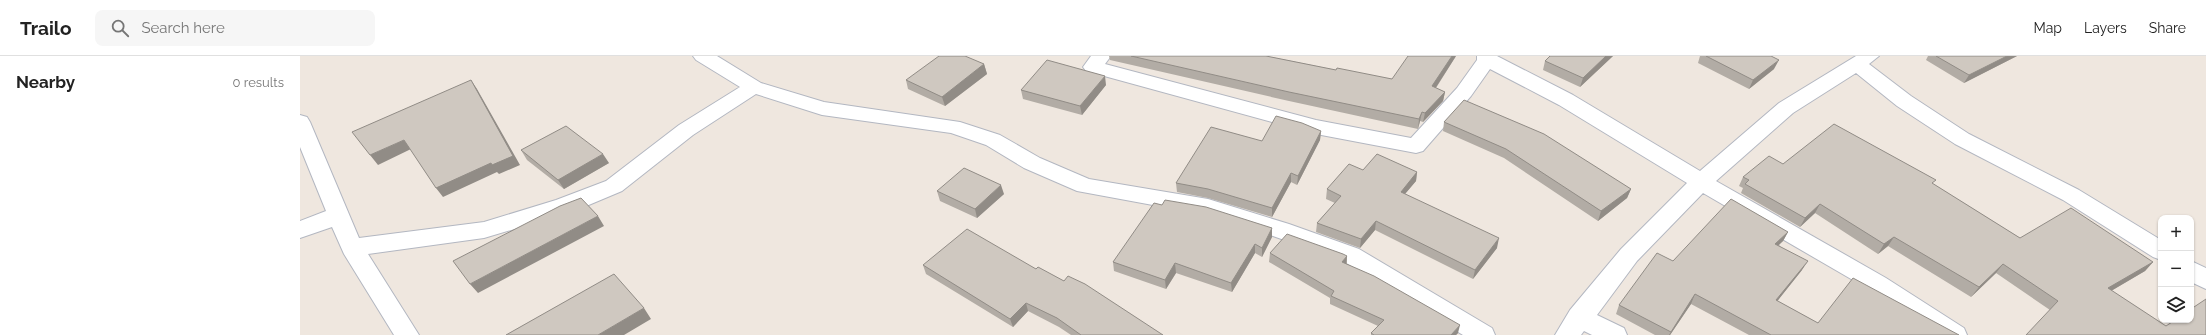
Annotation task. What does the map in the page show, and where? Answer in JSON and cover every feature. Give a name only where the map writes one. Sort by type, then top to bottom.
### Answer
[{"type":"street","points":[[703,56],[754,87],[822,108],[953,128],[993,140],[1032,163],[1085,186],[1208,207],[1351,255],[1483,335]]},
{"type":"street","points":[[1101,56],[1093,67],[1316,127],[1416,146],[1464,92],[1487,58],[1566,100],[1701,182],[1878,284],[1955,335]]},
{"type":"street","points":[[1615,335],[1573,326],[1629,255],[1701,182],[1786,108],[1863,60],[1904,101],[1962,139],[2071,195],[2159,251]]},
{"type":"street","points":[[352,248],[484,230],[564,206],[614,186],[686,130],[754,87]]},
{"type":"street","points":[[300,122],[305,148],[339,215],[352,248],[407,335]]},
{"type":"street","points":[[300,230],[339,215]]},
{"type":"street","points":[[2194,272],[2206,280]]},
{"type":"building","points":[[939,56],[965,56],[984,64],[942,97],[906,80]]},
{"type":"building","points":[[1131,56],[1266,56],[1336,70],[1337,68],[1392,79],[1408,56],[1452,56],[1432,86],[1445,92],[1425,113],[1422,112],[1419,119],[1289,92]]},
{"type":"building","points":[[1550,56],[1606,56],[1583,78],[1545,61]]},
{"type":"building","points":[[1706,56],[1771,56],[1779,60],[1753,80]]},
{"type":"building","points":[[1936,56],[2007,56],[1969,75]]},
{"type":"building","points":[[1047,60],[1105,76],[1080,106],[1021,90]]},
{"type":"building","points":[[471,80],[513,156],[492,165],[491,163],[436,188],[404,140],[370,155],[352,132]]},
{"type":"building","points":[[1464,100],[1544,134],[1631,189],[1601,211],[1506,149],[1444,122]]},
{"type":"building","points":[[1276,116],[1302,123],[1321,131],[1298,176],[1291,173],[1272,208],[1208,189],[1176,183],[1211,127],[1262,141]]},
{"type":"building","points":[[1834,124],[1936,180],[1932,183],[2020,238],[2071,208],[2153,262],[2108,288],[2158,321],[2158,323],[2161,323],[2166,326],[2170,323],[2194,323],[2194,307],[2206,299],[2206,335],[2026,335],[2058,301],[2003,264],[1979,287],[1894,237],[1884,244],[1820,204],[1805,218],[1745,184],[1749,180],[1743,177],[1769,156],[1783,164]]},
{"type":"building","points":[[566,126],[603,154],[558,180],[521,150]]},
{"type":"building","points":[[1377,154],[1417,172],[1401,192],[1499,238],[1475,270],[1376,221],[1361,239],[1317,223],[1341,196],[1327,189],[1349,164],[1363,170]]},
{"type":"building","points":[[964,168],[1001,185],[975,209],[937,191]]},
{"type":"building","points":[[581,198],[598,216],[470,284],[453,261],[560,206]]},
{"type":"building","points":[[1731,199],[1788,232],[1775,244],[1808,261],[1776,300],[1818,323],[1853,278],[1959,335],[1771,335],[1695,294],[1671,332],[1619,305],[1657,253],[1673,261]]},
{"type":"building","points":[[1165,200],[1206,207],[1272,228],[1262,248],[1255,244],[1231,283],[1175,263],[1165,280],[1113,262],[1154,203],[1162,205]]},
{"type":"building","points":[[967,229],[1036,269],[1038,267],[1064,281],[1068,276],[1085,284],[1163,335],[1081,335],[1057,318],[1026,303],[1010,319],[923,265]]},
{"type":"building","points":[[1287,234],[1347,256],[1342,262],[1374,276],[1460,325],[1451,335],[1374,335],[1371,333],[1384,320],[1331,296],[1334,291],[1270,253]]},
{"type":"building","points":[[614,274],[644,308],[598,335],[506,335]]}]
